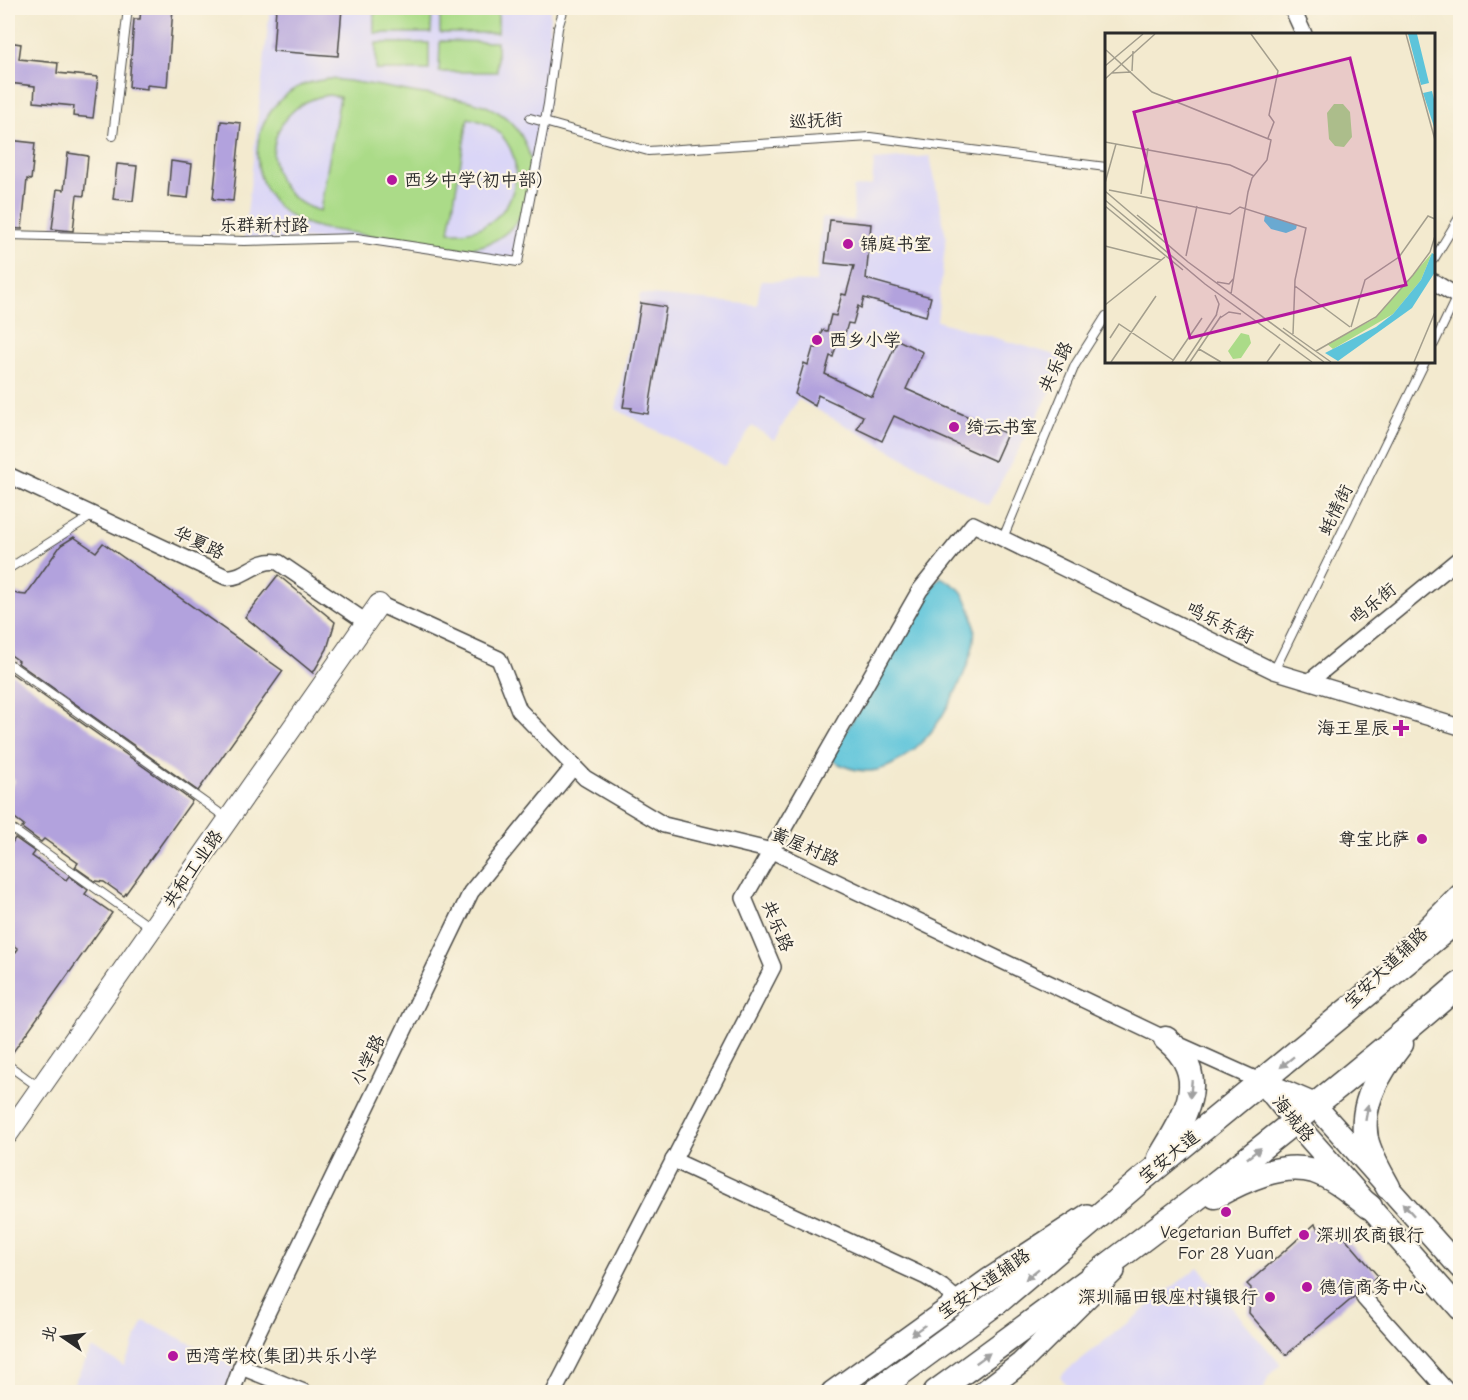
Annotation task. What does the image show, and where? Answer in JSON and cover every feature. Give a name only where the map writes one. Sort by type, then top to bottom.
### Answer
[{"type":"main road","name":"宝安大道辅路","points":[[1311,1042],[1461,895]]},
{"type":"main road","name":"宝安大道","points":[[875,1392],[1000,1300],[1146,1176],[1461,918]]},
{"type":"main road","points":[[936,1392],[1158,1228],[1294,1121],[1461,984]]},
{"type":"main road","points":[[1388,1187],[1367,1141],[1366,1111],[1371,1095],[1391,1057],[1423,1016],[1461,990]]},
{"type":"main road","points":[[1146,1176],[1185,1113],[1190,1097],[1192,1082],[1190,1072],[1176,1047],[1166,1039]]},
{"type":"main road","name":"海城路","points":[[1262,1082],[1314,1104],[1461,1268]]},
{"type":"main road","name":"海城路","points":[[1262,1082],[1461,1309]]},
{"type":"main road","points":[[983,1392],[1021,1363],[1158,1228],[1221,1192],[1269,1172],[1287,1169],[1315,1172],[1343,1187],[1370,1207]]},
{"type":"main road","name":"宝安大道辅路","points":[[832,1392],[988,1279],[1146,1176]]},
{"type":"street","points":[[1292,8],[1304,33]]},
{"type":"street","points":[[1435,283],[1459,297]]},
{"type":"street","name":"华夏路","points":[[8,475],[226,577],[232,578],[262,562],[270,560],[278,562],[366,622]]},
{"type":"street","name":"鸣乐东街","points":[[974,524],[1274,671],[1461,727]]},
{"type":"street","name":"共乐路","points":[[554,1392],[773,967],[744,898],[920,590],[974,524]]},
{"type":"street","name":"鸣乐街","points":[[1310,681],[1461,558]]},
{"type":"street","name":"共和工业路","points":[[8,1134],[379,604]]},
{"type":"street","name":"黄屋村路","points":[[379,604],[499,659],[519,710],[585,778],[664,825],[772,851],[1166,1039],[1262,1082]]},
{"type":"street","name":"小学路","points":[[232,1392],[471,892],[574,766]]},
{"type":"street","points":[[673,1160],[926,1277],[958,1301]]},
{"type":"street","points":[[1364,1298],[1448,1392]]},
{"type":"street","points":[[242,1367],[304,1392]]},
{"type":"lane","points":[[112,136],[128,8]]},
{"type":"lane","points":[[545,122],[558,28],[564,8]]},
{"type":"lane","name":"巡抚街","points":[[530,118],[648,151],[870,137],[1105,167]]},
{"type":"lane","name":"乐群新村路","points":[[8,235],[244,241],[357,238],[518,262],[545,122]]},
{"type":"lane","points":[[1435,257],[1461,216]]},
{"type":"lane","points":[[1435,342],[1459,297]]},
{"type":"lane","name":"共乐路","points":[[1003,538],[1075,365],[1105,319]]},
{"type":"lane","name":"蚝情街","points":[[1274,671],[1425,363]]},
{"type":"lane","points":[[8,569],[93,515]]},
{"type":"lane","points":[[8,663],[228,819]]},
{"type":"lane","points":[[8,826],[152,928]]},
{"type":"lane","points":[[8,1065],[40,1088]]},
{"type":"shaded area","name":"西乡中学(初中部)","points":[[270,8],[550,8],[548,104],[518,262],[357,238],[244,241]]},
{"type":"shaded area","name":"西乡小学","points":[[930,156],[946,237],[937,321],[1069,359],[988,505],[798,399],[774,440],[752,426],[724,466],[616,409],[640,294],[757,305],[761,281],[816,282],[822,218],[854,220],[853,188],[872,185],[874,160]]},
{"type":"shaded area","points":[[1198,1267],[1281,1365],[1268,1377],[1263,1392],[1071,1392],[1060,1376]]},
{"type":"shaded area","name":"西湾学校(集团)共乐小学","points":[[144,1321],[235,1365],[225,1392],[69,1392],[92,1348],[124,1366]]},
{"type":"green space","points":[[374,8],[432,8],[431,33],[374,33]]},
{"type":"green space","points":[[440,8],[498,8],[498,33],[440,33]]},
{"type":"green space","points":[[440,41],[497,42],[497,72],[439,72]]},
{"type":"green space","points":[[376,43],[429,43],[429,70],[376,70]]},
{"type":"green space","points":[[329,79],[459,99],[489,107],[498,112],[514,125],[525,142],[531,161],[532,181],[528,200],[519,218],[505,233],[487,244],[456,249],[321,228],[292,217],[277,205],[266,191],[257,157],[259,139],[264,122],[287,94],[302,85]],"holes":[[[329,95],[340,97],[320,211],[298,201],[283,186],[275,169],[274,150],[278,131],[289,115],[306,102]],[[468,118],[491,127],[507,142],[514,161],[515,182],[508,202],[495,219],[475,229],[449,232]]]},
{"type":"water","points":[[941,577],[958,588],[965,597],[974,624],[974,637],[959,685],[941,717],[917,747],[891,765],[867,771],[852,769],[830,759],[927,592]]},
{"type":"building","points":[[141,8],[173,8],[167,87],[147,85],[147,89],[129,87],[134,19],[140,19]]},
{"type":"building","points":[[276,8],[342,8],[338,56],[273,51]]},
{"type":"building","points":[[8,42],[21,44],[19,59],[58,63],[57,73],[98,77],[93,118],[73,116],[74,106],[34,102],[35,86],[8,83]]},
{"type":"building","points":[[221,121],[241,123],[233,201],[213,199]]},
{"type":"building","points":[[8,140],[35,143],[31,180],[27,179],[22,229],[8,228]]},
{"type":"building","points":[[68,153],[88,156],[84,196],[77,195],[73,231],[52,229],[57,189],[64,190]]},
{"type":"building","points":[[171,161],[192,164],[188,198],[168,196]]},
{"type":"building","points":[[117,164],[137,166],[133,201],[113,199]]},
{"type":"building","points":[[830,220],[871,224],[866,279],[931,297],[926,316],[864,298],[861,308],[858,306],[853,324],[848,323],[843,340],[838,339],[825,374],[872,397],[898,340],[923,352],[906,389],[1007,434],[995,461],[894,416],[882,441],[857,429],[863,416],[818,395],[815,406],[795,394],[804,363],[808,365],[813,348],[817,348],[822,330],[827,331],[831,315],[836,316],[842,294],[846,295],[854,266],[825,263]]},
{"type":"building","points":[[641,303],[666,307],[648,414],[623,407]]},
{"type":"building","points":[[74,537],[96,552],[103,543],[283,671],[198,791],[18,663],[19,661],[8,653],[8,588],[17,594],[26,595],[61,545]]},
{"type":"building","points":[[278,575],[335,622],[327,649],[313,673],[245,617]]},
{"type":"building","points":[[11,673],[192,801],[124,896],[104,882],[95,881],[75,867],[78,863],[44,839],[41,842],[22,828],[24,825],[8,813],[8,792],[15,781],[8,775],[8,678]]},
{"type":"building","points":[[15,838],[35,852],[32,856],[66,880],[69,876],[88,890],[85,894],[112,913],[8,1059],[8,963],[18,949],[8,941],[8,849]]},
{"type":"building","name":"德信商务中心","points":[[1315,1224],[1318,1229],[1340,1232],[1378,1276],[1358,1290],[1355,1296],[1286,1355],[1249,1313],[1251,1288],[1247,1284]]},
{"type":"place","name":"西乡中学(初中部)","points":[[392,180]]},
{"type":"place","name":"锦庭书室","points":[[848,244]]},
{"type":"place","name":"西乡小学","points":[[817,340]]},
{"type":"place","name":"绮云书室","points":[[954,427]]},
{"type":"place","name":"海王星辰","points":[[1401,728]]},
{"type":"place","name":"尊宝比萨","points":[[1422,839]]},
{"type":"place","name":"Vegetarian Buffet For 28 Yuan","points":[[1226,1212]]},
{"type":"place","name":"深圳农商银行","points":[[1304,1235]]},
{"type":"place","name":"德信商务中心","points":[[1307,1287]]},
{"type":"place","name":"深圳福田银座村镇银行","points":[[1270,1297]]},
{"type":"place","name":"西湾学校(集团)共乐小学","points":[[173,1356]]}]
